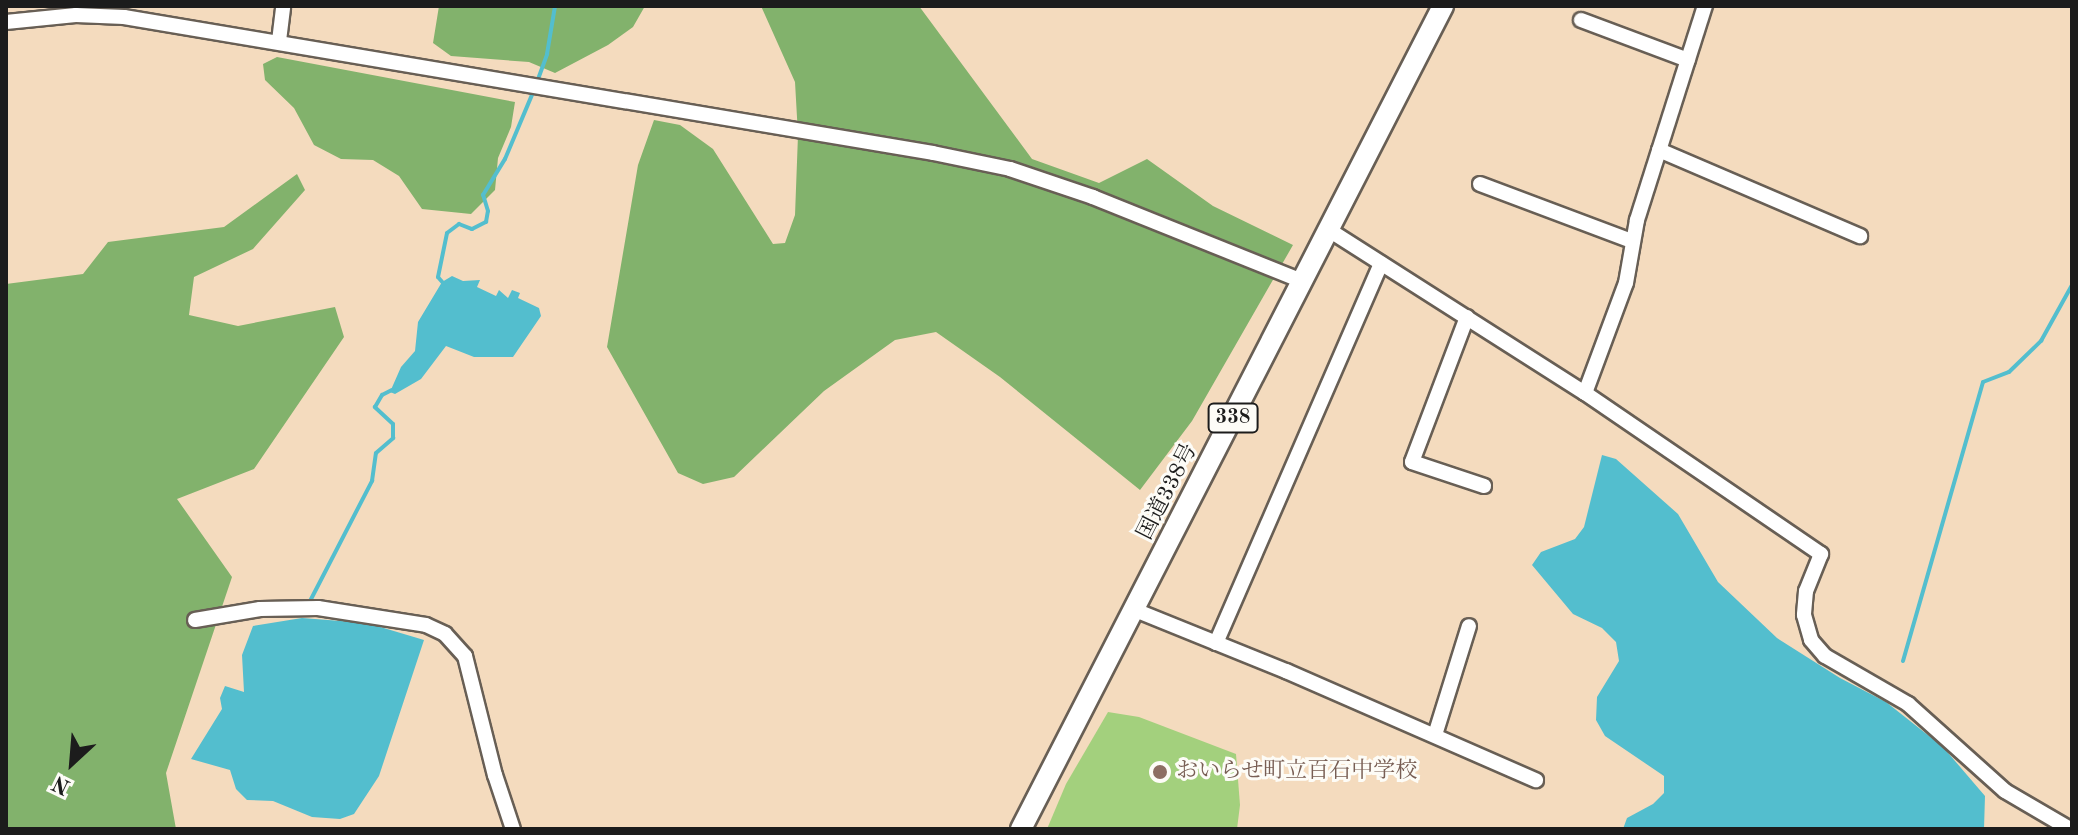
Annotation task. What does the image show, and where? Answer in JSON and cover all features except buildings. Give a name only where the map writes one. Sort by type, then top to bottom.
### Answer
[{"type":"highway","name":"国道338号","points":[[1021,829],[1443,6]]},
{"type":"street","points":[[279,41],[283,6]]},
{"type":"street","points":[[1585,393],[1626,283],[1632,241],[1705,6]]},
{"type":"street","points":[[6,22],[76,15],[124,17],[279,41],[1010,169],[1093,197],[1302,281]]},
{"type":"street","points":[[1581,20],[1688,60]]},
{"type":"street","points":[[1659,150],[1860,236]]},
{"type":"street","points":[[1480,184],[1632,241]]},
{"type":"street","points":[[1329,230],[1585,393],[1821,554],[1806,591],[1804,615],[1811,640],[1825,656],[1908,704],[2005,791],[2070,829]]},
{"type":"street","points":[[1216,643],[1381,263]]},
{"type":"street","points":[[1467,317],[1412,462],[1484,486]]},
{"type":"street","points":[[195,620],[260,609],[318,608],[426,625],[445,634],[465,656],[495,775],[513,829]]},
{"type":"street","points":[[1135,610],[1536,780]]},
{"type":"street","points":[[1435,735],[1469,626]]},
{"type":"green space","points":[[439,6],[645,6],[633,27],[608,45],[555,73],[529,62],[451,56],[433,43]]},
{"type":"green space","points":[[761,6],[919,6],[1032,159],[1099,183],[1147,159],[1213,206],[1293,245],[1192,421],[1140,490],[1000,377],[936,332],[895,340],[824,391],[734,477],[703,484],[678,473],[607,347],[638,165],[654,120],[680,125],[713,149],[773,244],[785,243],[795,215],[798,135],[795,82]]},
{"type":"green space","points":[[277,57],[515,102],[511,127],[498,158],[495,190],[471,214],[422,209],[399,176],[373,160],[341,159],[314,145],[294,108],[265,80],[263,64]]},
{"type":"green space","points":[[297,174],[305,190],[253,249],[194,277],[189,315],[238,326],[335,307],[344,337],[254,469],[177,499],[232,577],[166,773],[176,829],[6,829],[6,284],[83,274],[108,242],[224,227]]},
{"type":"green space","name":"おいらせ町立百石中学校","points":[[1108,712],[1139,717],[1236,754],[1240,805],[1237,829],[1047,829],[1066,784]]},
{"type":"water","points":[[452,276],[463,281],[480,280],[477,287],[496,296],[499,290],[508,298],[512,290],[520,293],[518,298],[539,308],[541,316],[513,357],[474,357],[446,346],[421,379],[395,394],[390,392],[401,367],[415,351],[418,322],[442,282]]},
{"type":"water","points":[[1602,455],[1616,459],[1678,514],[1718,582],[1777,638],[1840,678],[1886,702],[1943,747],[1985,796],[1984,829],[1623,829],[1627,818],[1653,804],[1664,793],[1664,776],[1605,736],[1596,720],[1597,697],[1619,661],[1616,642],[1602,628],[1573,614],[1532,565],[1541,552],[1575,539],[1584,527]]},
{"type":"water","points":[[302,618],[367,623],[424,640],[379,776],[354,814],[340,819],[312,817],[273,801],[247,800],[236,789],[230,770],[191,759],[222,709],[220,698],[225,686],[244,692],[242,655],[253,626]]},
{"type":"waterway","points":[[537,82],[547,54],[555,6]]},
{"type":"waterway","points":[[2072,6],[2072,55]]},
{"type":"waterway","points":[[444,284],[438,277],[447,233],[459,224],[472,229],[486,222],[488,211],[483,195],[505,159],[534,90]]},
{"type":"waterway","points":[[1903,661],[1983,382],[2009,372],[2041,341],[2072,285]]},
{"type":"waterway","points":[[308,605],[372,481],[376,453],[393,438],[393,424],[375,407],[382,395],[392,390]]},
{"type":"place","name":"おいらせ町立百石中学校","points":[[1160,772]]}]
